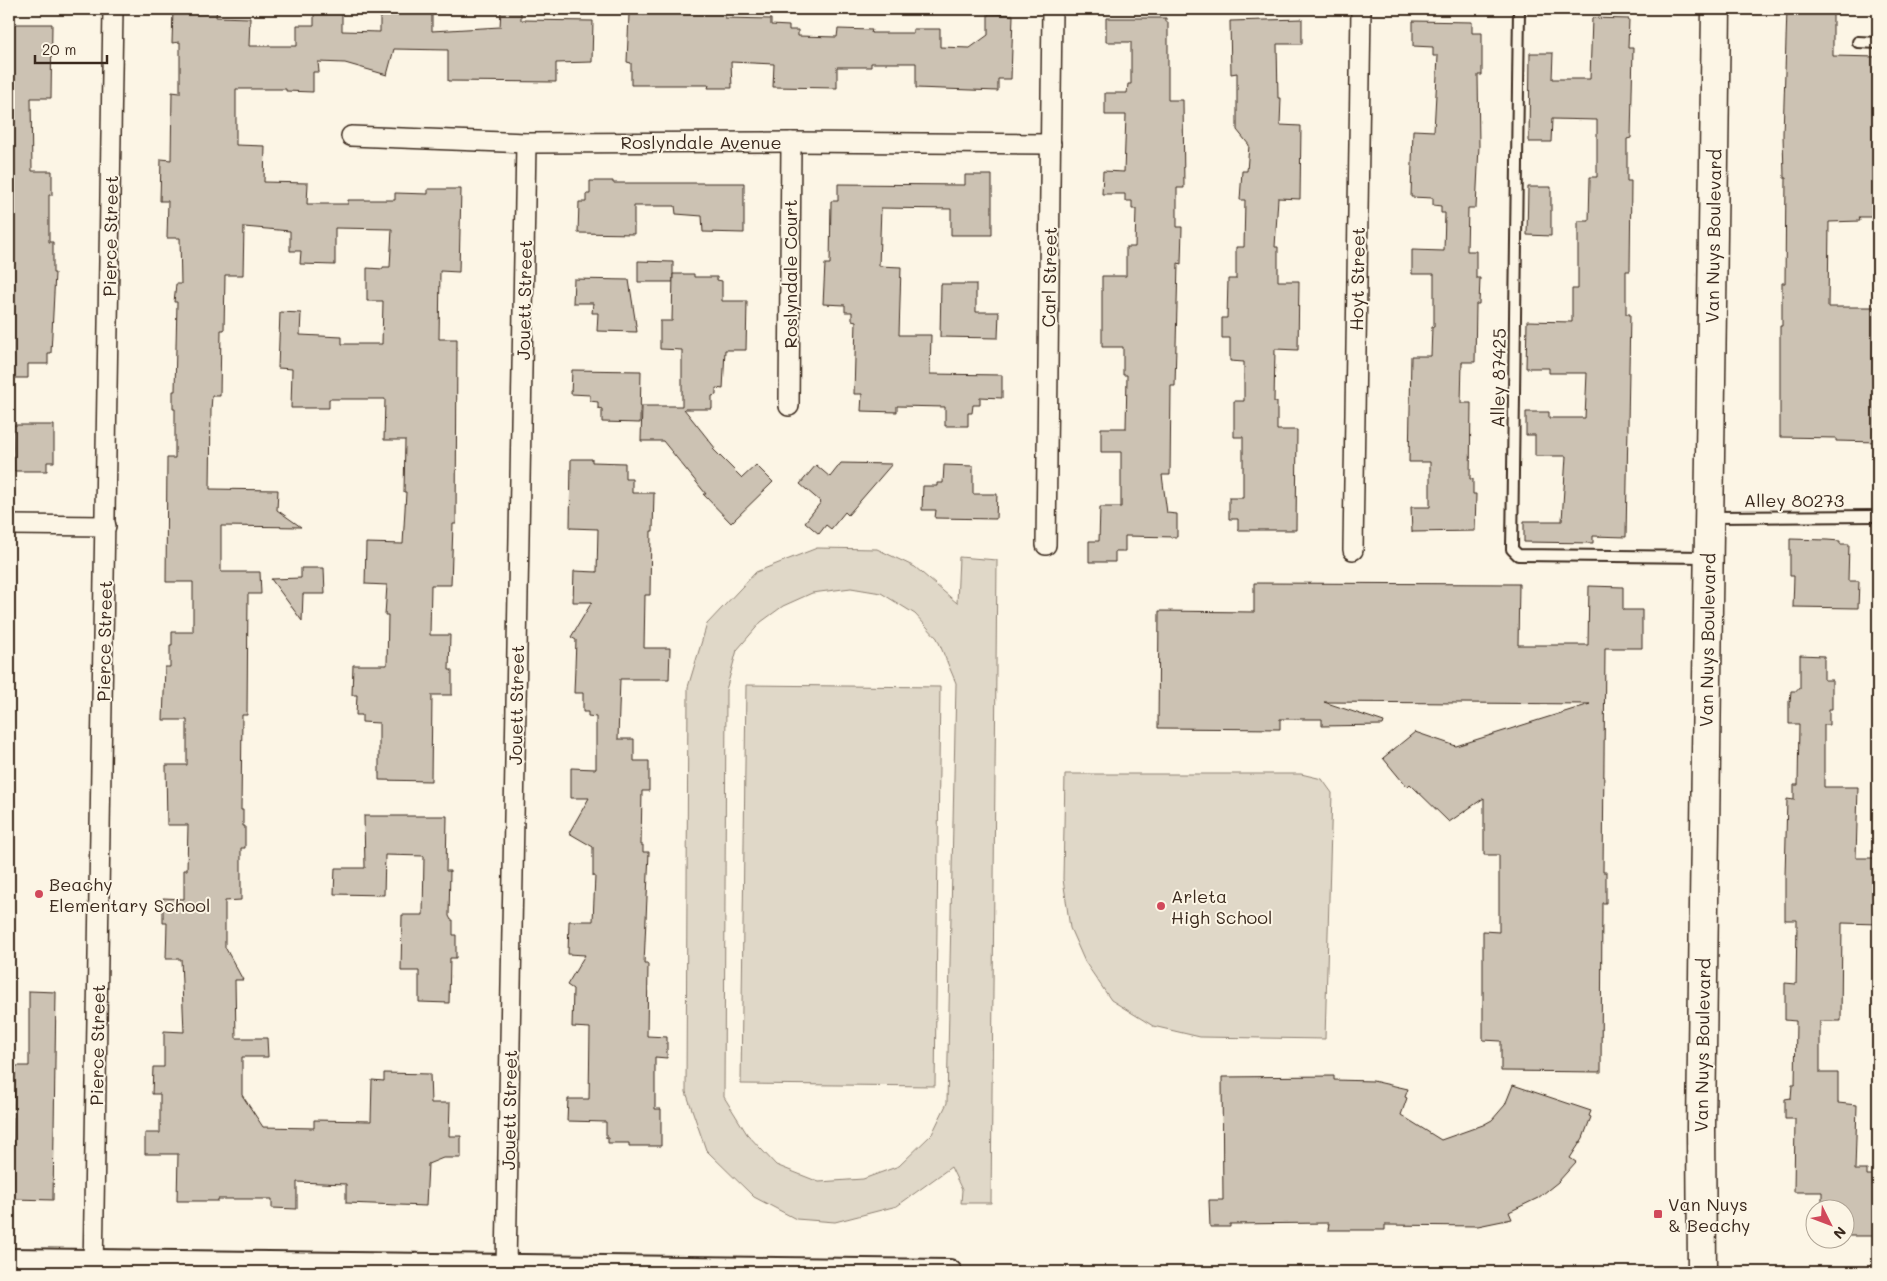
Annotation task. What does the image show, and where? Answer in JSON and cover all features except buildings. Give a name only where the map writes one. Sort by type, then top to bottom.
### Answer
[{"type":"main road","name":"Van Nuys Boulevard","points":[[1702,1272],[1701,1127],[1716,9]]},
{"type":"street","name":"Pierce Street","points":[[93,1267],[113,9]]},
{"type":"street","name":"Carl Street","points":[[1046,545],[1052,9]]},
{"type":"street","name":"Hoyt Street","points":[[1353,550],[1361,9]]},
{"type":"street","name":"Roslyndale Avenue","points":[[351,136],[526,143],[791,142],[1051,144]]},
{"type":"street","name":"Roslyndale Court","points":[[789,406],[791,142]]},
{"type":"street","name":"Jouett Street","points":[[506,1267],[526,143]]},
{"type":"street","points":[[9,525],[106,526]]},
{"type":"street","points":[[9,1261],[93,1267],[506,1267],[949,1272]]},
{"type":"lane","name":"Alley 87425","points":[[1519,9],[1512,549],[1518,555],[1708,557]]},
{"type":"lane","points":[[1858,42],[1878,42]]},
{"type":"lane","name":"Alley 80273","points":[[1709,517],[1878,516]]},
{"type":"shaded area","points":[[817,548],[877,549],[915,567],[957,603],[959,557],[997,560],[991,1203],[961,1203],[962,1190],[951,1167],[897,1206],[835,1222],[796,1219],[754,1197],[706,1150],[686,1092],[688,687],[707,624],[756,572]],"holes":[[[851,588],[881,593],[915,614],[937,638],[956,683],[947,1103],[932,1134],[899,1166],[863,1179],[819,1182],[776,1165],[747,1134],[724,1097],[726,690],[737,650],[761,622],[783,606],[812,593]]]},
{"type":"shaded area","points":[[746,685],[940,687],[935,1086],[741,1084]]},
{"type":"shaded area","points":[[1065,774],[1301,774],[1322,779],[1332,793],[1325,1039],[1200,1037],[1153,1026],[1111,1000],[1085,962],[1070,928],[1063,879]]},
{"type":"place","name":"Beachy Elementary School","points":[[39,894]]},
{"type":"place","name":"Arleta High School","points":[[1161,906]]},
{"type":"place","name":"Van Nuys & Beachy","points":[[1658,1214]]}]
